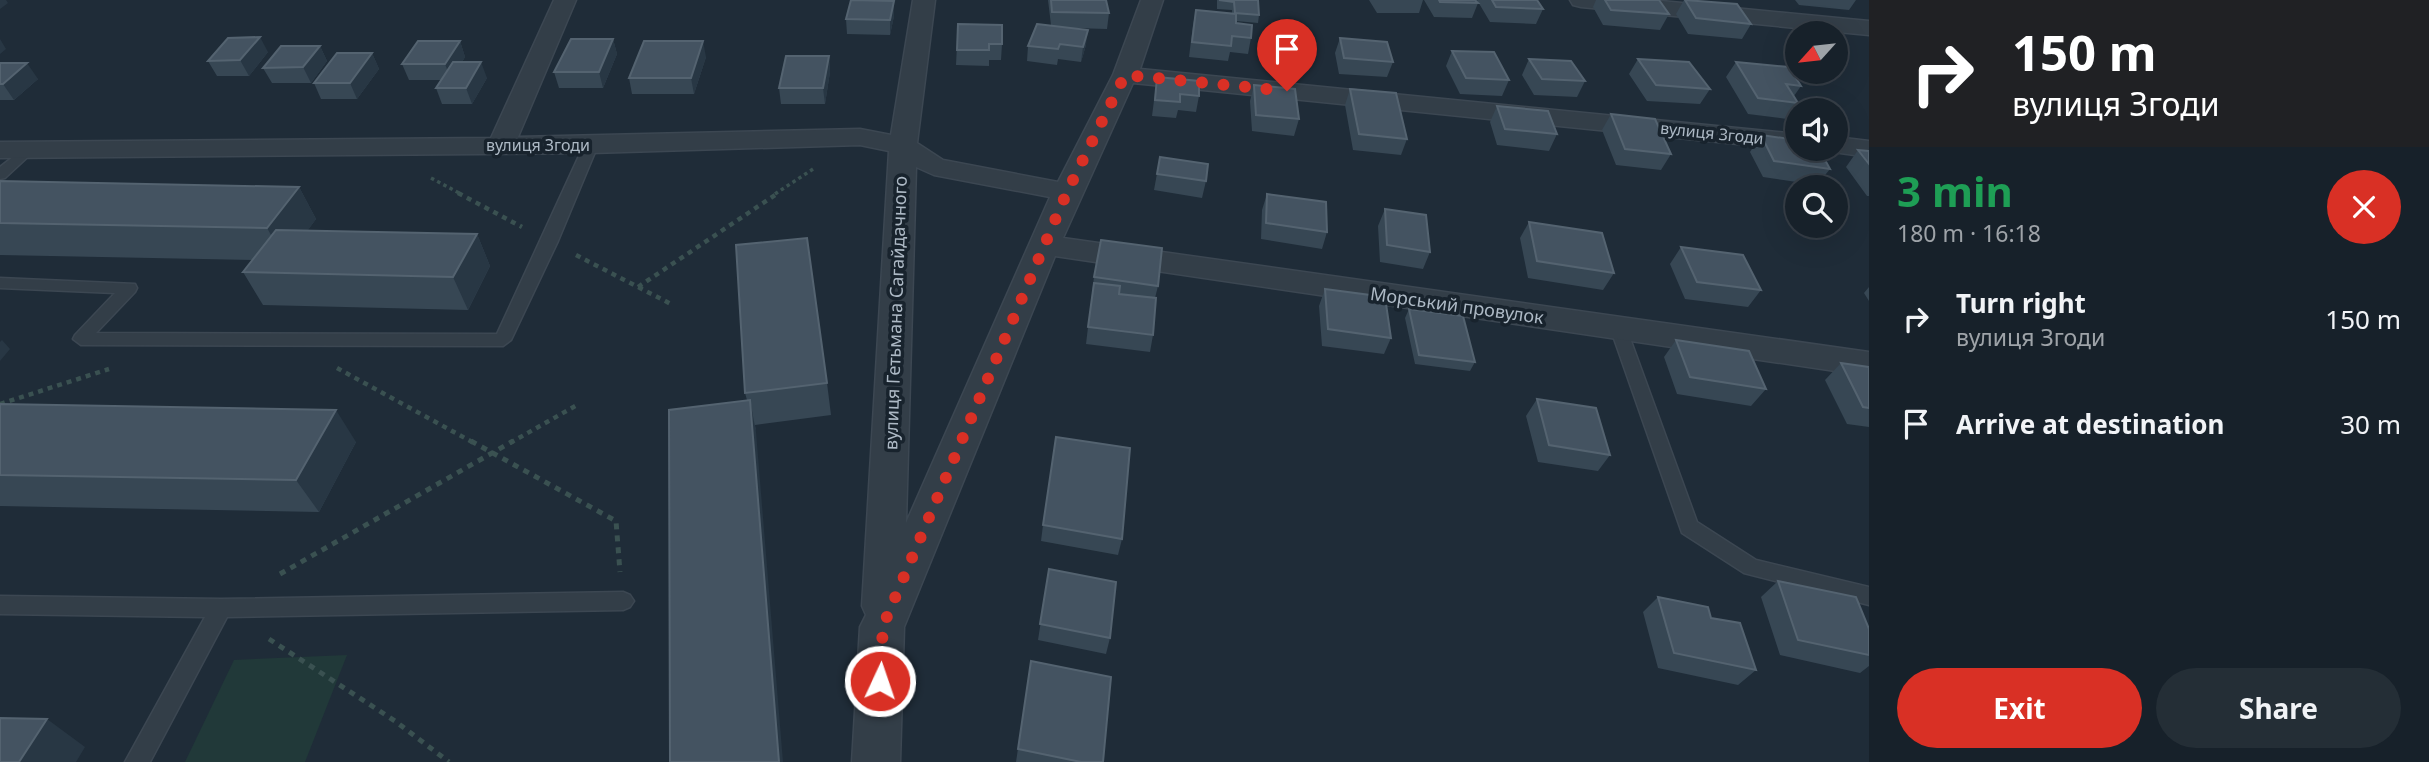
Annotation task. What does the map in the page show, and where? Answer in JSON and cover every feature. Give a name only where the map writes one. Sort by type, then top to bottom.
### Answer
[{"type":"street","points":[[502,144],[565,0]]},
{"type":"street","name":"вулиця Гетьмана Сагайдачного","points":[[876,762],[903,146],[924,0]]},
{"type":"street","points":[[883,626],[1067,192],[1125,75],[1152,0]]},
{"type":"street","points":[[1581,0],[1869,28]]},
{"type":"street","name":"вулиця Згоди","points":[[1125,75],[1785,141]]},
{"type":"street","name":"вулиця Згоди","points":[[0,150],[591,145],[860,137],[903,146],[934,167],[1067,192]]},
{"type":"street","points":[[1848,146],[1869,149]]},
{"type":"street","name":"Морський провулок","points":[[1046,245],[1619,330],[1869,364]]},
{"type":"lane","points":[[0,283],[129,288],[81,339],[503,340],[550,242],[591,145]]},
{"type":"lane","points":[[0,175],[27,150]]},
{"type":"lane","points":[[1619,330],[1689,527],[1751,567],[1869,596]]},
{"type":"lane","points":[[0,605],[222,608],[623,601]]},
{"type":"lane","points":[[137,762],[222,608]]},
{"type":"path","points":[[638,287],[860,137]]},
{"type":"path","points":[[284,340],[616,521],[623,601]]},
{"type":"path","points":[[0,404],[119,365]]},
{"type":"path","points":[[449,762],[395,721],[222,608],[577,405]]},
{"type":"green space","points":[[347,655],[305,762],[185,762],[234,660]]},
{"type":"building","points":[[851,0],[894,1],[890,20],[846,19]]},
{"type":"building","points":[[1051,0],[1106,0],[1109,13],[1052,12]]},
{"type":"building","points":[[1219,0],[1258,0],[1259,15],[1235,13],[1234,2]]},
{"type":"building","points":[[1439,0],[1475,0],[1478,3],[1440,2]]},
{"type":"building","points":[[1492,0],[1537,0],[1543,9],[1496,7]]},
{"type":"building","points":[[1605,0],[1659,0],[1669,14],[1611,10]]},
{"type":"building","points":[[1685,0],[1737,4],[1751,24],[1696,18]]},
{"type":"building","points":[[1196,10],[1236,14],[1236,23],[1252,25],[1251,38],[1232,36],[1231,46],[1192,42]]},
{"type":"building","points":[[958,24],[1002,25],[1002,44],[989,44],[989,50],[957,50]]},
{"type":"building","points":[[1037,24],[1088,30],[1083,47],[1060,44],[1058,49],[1028,46]]},
{"type":"building","points":[[260,37],[240,60],[208,61],[228,38]]},
{"type":"building","points":[[1340,38],[1387,42],[1393,62],[1344,58]]},
{"type":"building","points":[[571,39],[613,39],[599,72],[554,72]]},
{"type":"building","points":[[418,41],[460,41],[445,64],[402,64]]},
{"type":"building","points":[[644,41],[703,41],[691,78],[629,78]]},
{"type":"building","points":[[281,46],[320,46],[303,67],[263,68]]},
{"type":"building","points":[[1452,51],[1494,52],[1509,80],[1466,78]]},
{"type":"building","points":[[337,53],[372,53],[350,83],[314,83]]},
{"type":"building","points":[[786,56],[829,56],[823,88],[779,88]]},
{"type":"building","points":[[1529,59],[1571,61],[1585,81],[1542,79]]},
{"type":"building","points":[[1638,59],[1689,62],[1710,89],[1656,85]]},
{"type":"building","points":[[453,62],[481,62],[466,88],[436,88]]},
{"type":"building","points":[[1736,62],[1785,67],[1785,84],[1795,98],[1785,98],[1785,101],[1758,98]]},
{"type":"building","points":[[0,63],[27,63],[0,84]]},
{"type":"building","points":[[1157,77],[1199,81],[1199,96],[1180,94],[1180,102],[1155,100]]},
{"type":"building","points":[[1254,85],[1295,89],[1299,119],[1256,115]]},
{"type":"building","points":[[1350,89],[1396,93],[1407,139],[1359,134]]},
{"type":"building","points":[[1497,106],[1548,111],[1557,134],[1505,129]]},
{"type":"building","points":[[1611,114],[1655,119],[1671,154],[1625,149]]},
{"type":"building","points":[[1761,135],[1785,138],[1785,161],[1826,161],[1830,169],[1774,161]]},
{"type":"building","points":[[1858,150],[1869,151],[1869,164]]},
{"type":"building","points":[[1160,157],[1208,164],[1206,181],[1157,174]]},
{"type":"building","points":[[0,181],[299,187],[267,228],[0,223]]},
{"type":"building","points":[[1267,194],[1326,202],[1327,232],[1266,223]]},
{"type":"building","points":[[1385,209],[1426,215],[1430,252],[1387,245]]},
{"type":"building","points":[[1529,222],[1602,233],[1614,273],[1537,261]]},
{"type":"building","points":[[276,230],[477,234],[453,277],[243,272]]},
{"type":"building","points":[[807,238],[827,383],[745,393],[736,245]]},
{"type":"building","points":[[1101,240],[1162,248],[1158,286],[1094,277]]},
{"type":"building","points":[[1681,247],[1743,255],[1761,290],[1697,282]]},
{"type":"building","points":[[1094,283],[1120,286],[1119,294],[1156,298],[1153,335],[1088,327]]},
{"type":"building","points":[[1325,289],[1385,297],[1391,338],[1328,329]]},
{"type":"building","points":[[1409,309],[1463,316],[1475,362],[1419,355]]},
{"type":"building","points":[[1676,340],[1749,351],[1766,389],[1690,377]]},
{"type":"building","points":[[1841,363],[1869,367],[1869,408],[1863,407]]},
{"type":"building","points":[[1537,399],[1596,408],[1610,455],[1549,445]]},
{"type":"building","points":[[750,400],[779,762],[670,762],[669,410]]},
{"type":"building","points":[[0,404],[336,410],[296,480],[0,475]]},
{"type":"building","points":[[1056,437],[1130,448],[1122,539],[1043,525]]},
{"type":"building","points":[[1049,569],[1116,582],[1110,638],[1040,624]]},
{"type":"building","points":[[1778,581],[1856,597],[1869,629],[1869,655],[1798,640]]},
{"type":"building","points":[[1658,597],[1708,607],[1711,618],[1740,623],[1756,670],[1674,653]]},
{"type":"building","points":[[1031,661],[1111,677],[1103,762],[1081,762],[1018,749]]},
{"type":"building","points":[[0,718],[47,719],[19,762],[0,762]]},
{"type":"route","points":[[880,681],[883,626],[1067,192],[1125,75],[1287,91]]}]
